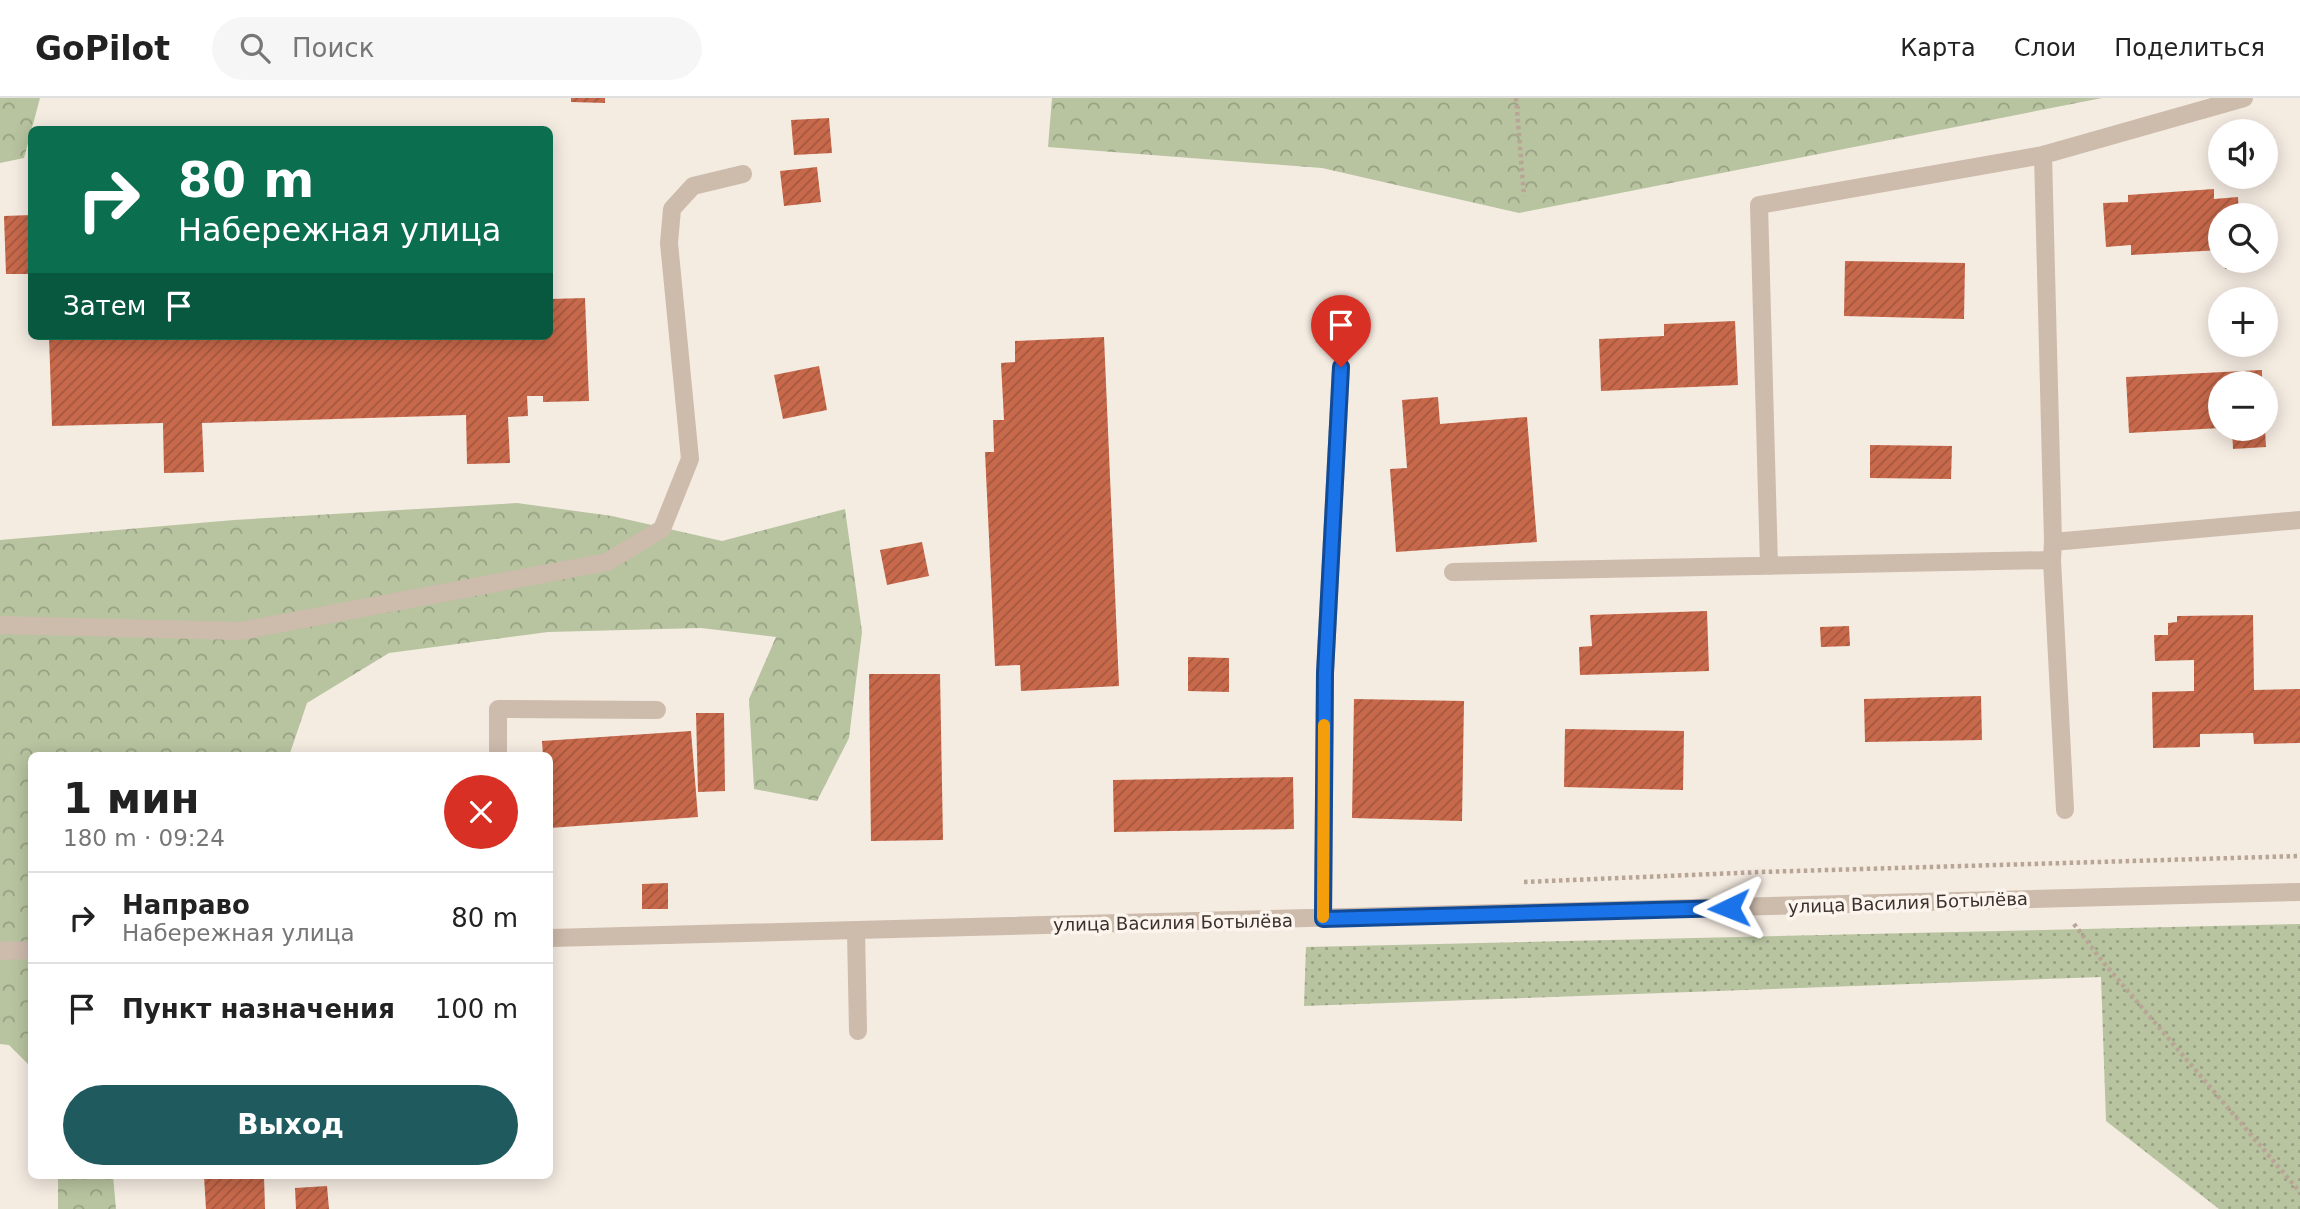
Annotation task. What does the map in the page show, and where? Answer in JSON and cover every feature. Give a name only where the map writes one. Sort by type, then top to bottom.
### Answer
[{"type":"street","points":[[1769,566],[1759,205],[2043,155],[2244,98]]},
{"type":"street","points":[[2043,155],[2052,551],[2065,810]]},
{"type":"street","points":[[0,625],[240,631],[607,562],[662,530],[690,459],[669,243],[672,209],[693,186],[743,174]]},
{"type":"street","points":[[1323,919],[1325,673],[1341,367]]},
{"type":"street","points":[[1452,572],[1769,566],[2052,551],[2300,520]]},
{"type":"street","points":[[498,752],[498,709],[657,709]]},
{"type":"street","name":"улица Василия Ботылёва","points":[[553,938],[2300,892]]},
{"type":"street","points":[[856,931],[858,1031]]},
{"type":"street","points":[[0,951],[28,950]]},
{"type":"path","points":[[1516,98],[1524,196]]},
{"type":"path","points":[[1515,883],[1761,872],[2300,856]]},
{"type":"path","points":[[2054,898],[2102,962],[2300,1192]]},
{"type":"green space","points":[[0,98],[40,98],[33,126],[28,126],[28,143],[24,158],[0,163]]},
{"type":"green space","points":[[1052,98],[2102,98],[1519,213],[1322,168],[1048,147]]},
{"type":"green space","points":[[517,503],[612,516],[722,541],[845,509],[862,632],[849,738],[817,801],[754,789],[749,699],[776,637],[701,628],[548,632],[389,653],[307,703],[290,752],[28,752],[28,1064],[9,1045],[0,1044],[0,540],[234,520]]},
{"type":"green space","points":[[2300,924],[2300,1209],[2219,1209],[2106,1121],[2101,977],[1304,1006],[1306,947]]},
{"type":"green space","points":[[58,1179],[113,1179],[116,1209],[58,1209]]},
{"type":"building","points":[[571,98],[605,98],[605,103],[571,102]]},
{"type":"building","points":[[829,118],[832,153],[794,155],[791,120]]},
{"type":"building","points":[[817,167],[821,202],[784,206],[780,171]]},
{"type":"building","points":[[2214,189],[2214,199],[2238,197],[2238,203],[2208,203],[2208,251],[2131,255],[2131,245],[2106,247],[2103,203],[2128,202],[2128,195]]},
{"type":"building","points":[[28,215],[28,274],[6,274],[4,216]]},
{"type":"building","points":[[1845,261],[1965,263],[1964,319],[1844,316]]},
{"type":"building","points":[[585,298],[589,401],[543,402],[543,396],[527,396],[528,416],[508,417],[510,463],[467,464],[466,415],[202,423],[204,472],[164,473],[163,423],[52,426],[49,340],[553,340],[553,299]]},
{"type":"building","points":[[1735,321],[1738,385],[1601,391],[1599,339],[1664,336],[1664,324]]},
{"type":"building","points":[[1104,337],[1119,686],[1021,691],[1020,665],[995,666],[985,452],[994,452],[993,420],[1004,420],[1001,363],[1015,362],[1015,341]]},
{"type":"building","points":[[819,366],[827,410],[783,419],[774,375]]},
{"type":"building","points":[[2208,373],[2208,429],[2129,433],[2126,377]]},
{"type":"building","points":[[1438,397],[1440,424],[1527,417],[1537,542],[1396,552],[1390,469],[1407,468],[1402,400]]},
{"type":"building","points":[[2233,441],[2266,441],[2266,447],[2233,449]]},
{"type":"building","points":[[1870,445],[1952,446],[1951,479],[1870,478]]},
{"type":"building","points":[[922,542],[929,576],[887,585],[880,550]]},
{"type":"building","points":[[1707,611],[1709,671],[1580,675],[1579,647],[1592,646],[1590,615]]},
{"type":"building","points":[[2253,615],[2254,690],[2300,689],[2300,743],[2254,744],[2253,733],[2200,734],[2200,747],[2153,748],[2152,692],[2194,691],[2194,660],[2155,661],[2154,635],[2168,635],[2168,623],[2177,622],[2177,616]]},
{"type":"building","points":[[1849,626],[1850,646],[1821,647],[1820,627]]},
{"type":"building","points":[[1188,657],[1229,658],[1229,692],[1188,691]]},
{"type":"building","points":[[869,674],[940,674],[943,840],[871,841]]},
{"type":"building","points":[[1981,696],[1982,740],[1865,742],[1864,699]]},
{"type":"building","points":[[1354,699],[1464,701],[1462,821],[1352,818]]},
{"type":"building","points":[[696,713],[724,713],[725,791],[698,792]]},
{"type":"building","points":[[1565,729],[1684,731],[1683,790],[1564,787]]},
{"type":"building","points":[[691,731],[698,817],[553,828],[553,752],[543,752],[542,741]]},
{"type":"building","points":[[1293,777],[1294,829],[1114,832],[1113,780]]},
{"type":"building","points":[[668,883],[668,909],[642,909],[642,884]]},
{"type":"building","points":[[204,1179],[264,1179],[265,1209],[206,1209]]},
{"type":"building","points":[[327,1186],[329,1209],[296,1209],[295,1188]]},
{"type":"slow traffic","points":[[1323,917],[1324,725]]},
{"type":"route","points":[[1341,367],[1325,673],[1323,919],[1729,908]]}]
